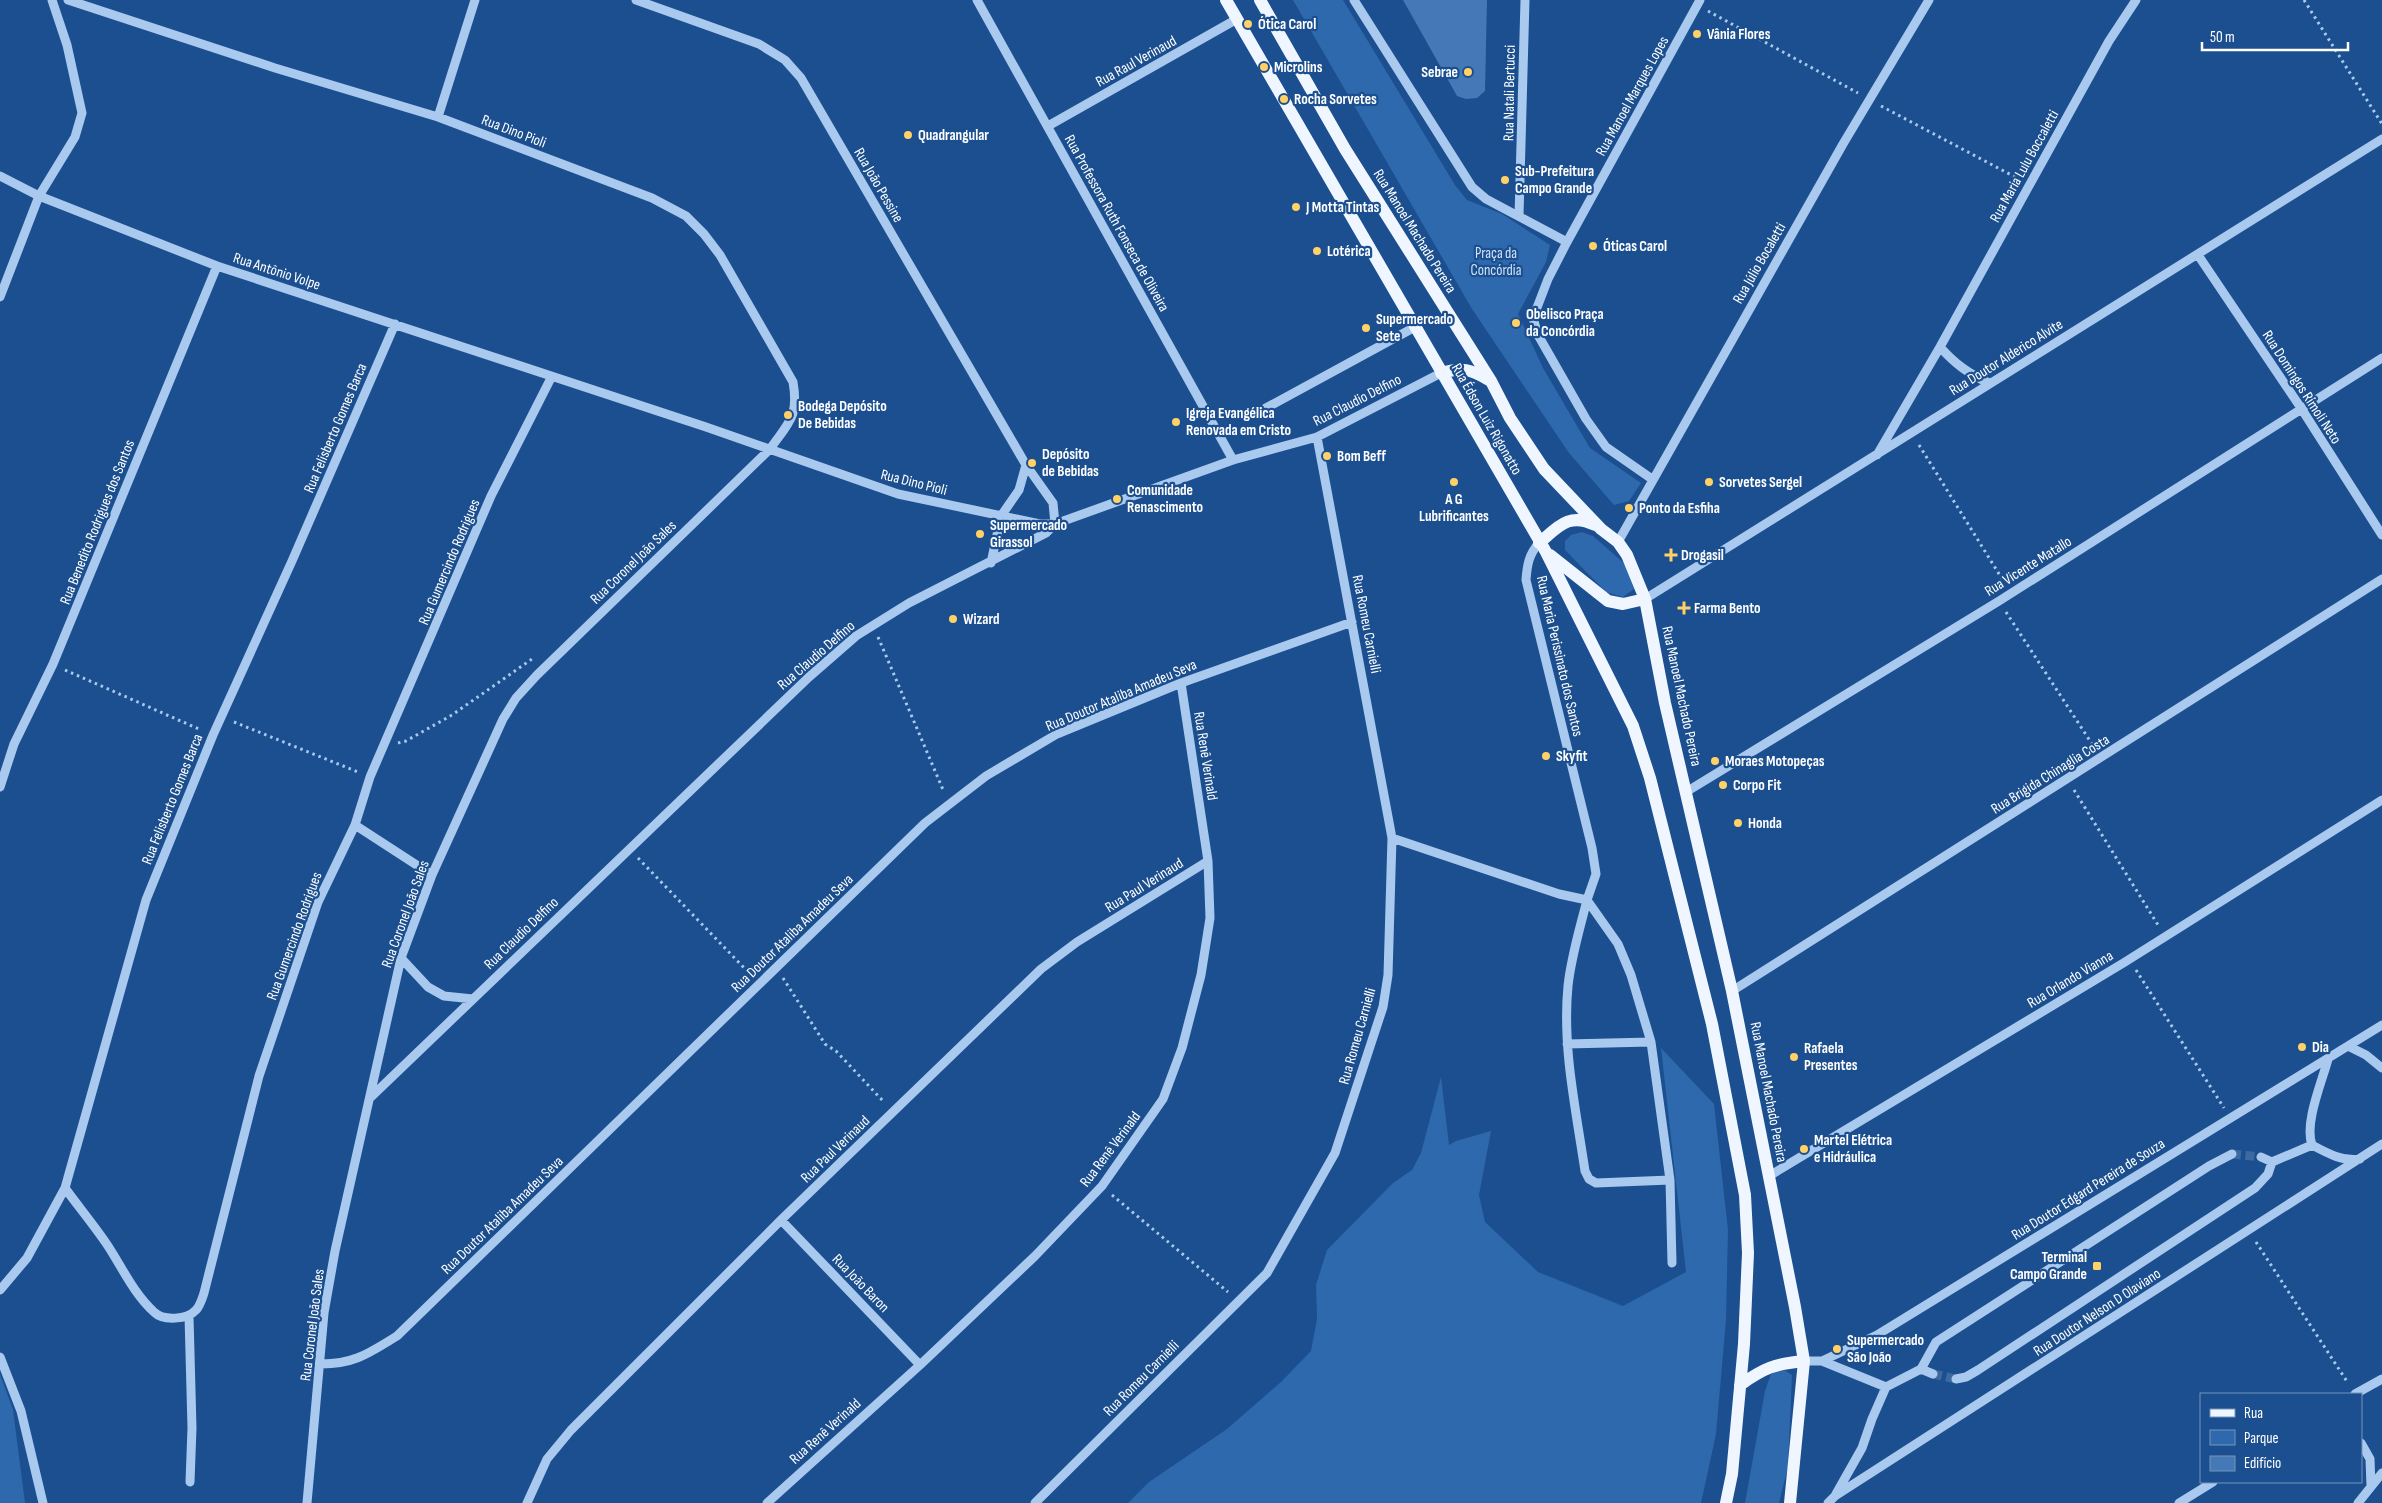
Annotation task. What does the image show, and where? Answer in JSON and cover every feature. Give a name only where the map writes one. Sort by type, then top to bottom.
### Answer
[{"type":"main road","name":"Rua Édson Luiz Rigonatto","points":[[1226,0],[1542,548]]},
{"type":"main road","name":"Rua Manoel Machado Pereira","points":[[1260,0],[1345,148],[1491,381],[1510,418],[1544,469],[1601,529],[1618,542],[1627,555],[1645,599],[1665,702],[1732,991],[1804,1361],[1790,1503]]},
{"type":"main road","points":[[1441,373],[1455,369],[1471,370],[1491,381]]},
{"type":"main road","points":[[1542,548],[1563,523],[1582,519],[1601,529]]},
{"type":"main road","points":[[1542,548],[1608,601],[1623,604],[1645,599]]},
{"type":"main road","points":[[1542,548],[1633,726],[1650,778],[1712,1024],[1745,1195],[1748,1271],[1732,1474],[1726,1503]]},
{"type":"main road","points":[[1740,1384],[1763,1369],[1782,1363],[1804,1361]]},
{"type":"main road","points":[[1732,1474],[1734,1503]]},
{"type":"street","points":[[0,297],[39,196],[75,138],[82,114],[67,45],[52,0]]},
{"type":"street","name":"Rua Dino Pioli","points":[[68,0],[275,68],[438,117],[652,198],[686,216],[720,255],[793,382],[796,403],[793,416],[770,449]]},
{"type":"street","points":[[438,117],[474,0]]},
{"type":"street","name":"Rua João Pessine","points":[[636,0],[759,44],[786,60],[801,78],[1026,465],[1053,503],[1055,524]]},
{"type":"street","name":"Rua Professora Ruth Fonseca de Oliveira","points":[[977,0],[1233,460]]},
{"type":"street","points":[[1354,0],[1472,187],[1486,199],[1565,243],[1567,242]]},
{"type":"street","name":"Rua Natali Bertucci","points":[[1519,216],[1524,0]]},
{"type":"street","name":"Rua Manoel Marques Lopes","points":[[1652,479],[1606,446],[1586,419],[1538,335],[1533,318],[1548,279],[1567,242],[1700,0]]},
{"type":"street","name":"Rua Júlio Bocaletti","points":[[1618,542],[1838,152],[1928,0]]},
{"type":"street","name":"Rua Maria Lulu Boccaletti","points":[[1875,457],[1940,347],[2099,58],[2136,0]]},
{"type":"street","name":"Rua Raul Verinaud","points":[[1048,126],[1237,19]]},
{"type":"street","name":"Rua Doutor Alderico Alvite","points":[[1645,599],[2382,139]]},
{"type":"street","name":"Rua Antônio Volpe","points":[[0,176],[39,196],[217,266],[395,324],[551,378]]},
{"type":"street","name":"Rua Domingos Rímoli Neto","points":[[2198,255],[2301,408],[2382,535]]},
{"type":"street","name":"Rua Benedito Rodrigues dos Santos","points":[[0,787],[14,744],[53,664],[217,266]]},
{"type":"street","name":"Rua Felisberto Gomes Barca","points":[[0,1290],[27,1258],[65,1188],[146,900],[213,735],[395,324]]},
{"type":"street","points":[[1253,415],[1415,327]]},
{"type":"street","points":[[1940,347],[1955,363],[1972,376],[1989,383]]},
{"type":"street","name":"Rua Vicente Matallo","points":[[1686,792],[1999,601],[2382,358]]},
{"type":"street","name":"Rua Claudio Delfino","points":[[370,1097],[809,677],[856,636],[908,604],[991,563],[1046,533],[1055,524],[1233,460],[1317,437],[1441,373]]},
{"type":"street","name":"Rua Dino Pioli","points":[[551,378],[770,449],[898,494],[1040,524],[1055,524]]},
{"type":"street","name":"Rua Gumercindo Rodrigues","points":[[189,1316],[199,1306],[204,1293],[260,1076],[318,902],[355,825],[370,777],[386,744],[492,496],[551,378]]},
{"type":"street","name":"Rua Romeu Carnielli","points":[[1035,1503],[1266,1273],[1335,1153],[1383,1007],[1388,975],[1392,838],[1317,437]]},
{"type":"street","name":"Rua Coronel João Sales","points":[[307,1503],[321,1364],[324,1313],[335,1251],[401,958],[432,874],[499,727],[516,698],[577,635],[770,449]]},
{"type":"street","points":[[991,563],[1000,516],[1019,490],[1026,465]]},
{"type":"street","name":"Rua Maria Perissinato dos Santos","points":[[1542,548],[1532,551],[1527,565],[1526,580],[1592,848],[1596,874],[1587,900]]},
{"type":"street","name":"Rua Brigida Chinaglia Costa","points":[[1732,991],[2382,579]]},
{"type":"street","name":"Rua Doutor Ataliba Amadeu Seva","points":[[321,1364],[342,1364],[363,1357],[397,1336],[925,823],[986,776],[1056,734],[1180,683],[1352,622]]},
{"type":"street","name":"Rua Renê Verinald","points":[[767,1503],[920,1365],[1035,1256],[1102,1186],[1163,1099],[1182,1048],[1202,975],[1210,918],[1208,861],[1180,683]]},
{"type":"street","name":"Rua Orlando Vianna","points":[[1769,1176],[2129,959],[2382,800]]},
{"type":"street","points":[[355,825],[432,874]]},
{"type":"street","points":[[1392,838],[1559,894],[1587,900],[1618,944],[1631,975],[1651,1042],[1670,1180],[1672,1263]]},
{"type":"street","name":"Rua Paul Verinaud","points":[[527,1503],[547,1459],[571,1430],[781,1220],[1041,969],[1078,942],[1208,861]]},
{"type":"street","points":[[1587,900],[1568,987],[1566,1044],[1585,1171],[1589,1178],[1596,1182],[1670,1180]]},
{"type":"street","points":[[401,958],[428,987],[444,996],[473,999]]},
{"type":"street","name":"Rua Doutor Edgard Pereira de Souza","points":[[1804,1361],[1822,1362],[1877,1335],[2382,1025]]},
{"type":"street","points":[[1566,1044],[1651,1042]]},
{"type":"street","points":[[2348,1046],[2366,1055],[2382,1068]]},
{"type":"street","points":[[2328,1059],[2309,1136],[2312,1145],[2338,1157],[2351,1160],[2360,1159]]},
{"type":"street","name":"Rua Doutor Nelson D Olaviano","points":[[1828,1503],[1835,1496],[2382,1144]]},
{"type":"street","points":[[1956,1379],[1966,1377],[1978,1370],[2255,1188],[2268,1174],[2272,1162],[2312,1145]]},
{"type":"street","points":[[1835,1496],[1862,1448],[1886,1387],[1921,1369],[1936,1342],[2200,1172],[2232,1154]]},
{"type":"street","points":[[2261,1156],[2272,1162]]},
{"type":"street","points":[[65,1188],[106,1242],[136,1290],[154,1313],[164,1317],[189,1316],[192,1428],[190,1482]]},
{"type":"street","name":"Rua João Baron","points":[[781,1220],[920,1365]]},
{"type":"street","points":[[0,1357],[22,1411],[43,1503]]},
{"type":"street","points":[[1822,1362],[1886,1387]]},
{"type":"street","points":[[1921,1369],[1933,1374]]},
{"type":"street","points":[[2357,1393],[2382,1379]]},
{"type":"street","points":[[2362,1444],[2370,1459],[2372,1486]]},
{"type":"street","points":[[2358,1503],[2382,1473]]},
{"type":"street","points":[[2179,1503],[2211,1483]]},
{"type":"path","points":[[2304,0],[2382,124]]},
{"type":"path","points":[[1912,434],[2011,593]]},
{"type":"path","points":[[1999,601],[2101,758]]},
{"type":"path","points":[[873,626],[949,804]]},
{"type":"path","points":[[386,744],[406,741],[452,715],[534,657]]},
{"type":"path","points":[[53,664],[213,735]]},
{"type":"path","points":[[222,717],[370,777]]},
{"type":"path","points":[[2067,779],[2165,936]]},
{"type":"path","points":[[630,849],[759,984]]},
{"type":"path","points":[[2129,959],[2230,1117]]},
{"type":"path","points":[[776,968],[825,1044],[836,1051],[894,1111]]},
{"type":"path","points":[[1102,1186],[1238,1301]]},
{"type":"path","points":[[2249,1231],[2354,1393]]},
{"type":"green space","name":"Praça da Concórdia","points":[[1293,0],[1343,0],[1455,185],[1467,200],[1502,214],[1550,245],[1546,262],[1518,314],[1543,368],[1590,448],[1641,483],[1629,501],[1614,505],[1569,453],[1472,309]]},
{"type":"green space","points":[[1582,532],[1593,536],[1625,564],[1634,589],[1623,597],[1606,592],[1565,550],[1565,541],[1571,535]]},
{"type":"green space","points":[[1661,1048],[1714,1104],[1728,1230],[1726,1320],[1716,1434],[1701,1503],[1128,1503],[1149,1482],[1227,1429],[1281,1382],[1311,1351],[1317,1319],[1316,1285],[1327,1250],[1393,1183],[1412,1170],[1421,1153],[1441,1077],[1449,1145],[1456,1141],[1491,1131],[1479,1195],[1485,1222],[1538,1272],[1623,1306],[1686,1272]]},
{"type":"green space","points":[[1784,1370],[1792,1375],[1788,1467],[1779,1503],[1745,1503],[1765,1391],[1771,1374]]},
{"type":"green space","points":[[0,1374],[13,1410],[25,1503],[0,1503]]},
{"type":"building","points":[[1403,0],[1487,0],[1485,91],[1477,98],[1466,99],[1457,96]]},
{"type":"tunnel","points":[[2232,1154],[2261,1157]]},
{"type":"tunnel","points":[[1933,1374],[1956,1379]]},
{"type":"place","name":"Ótica Carol","points":[[1248,24]]},
{"type":"place","name":"Vânia Flores","points":[[1697,34]]},
{"type":"place","name":"Microlins","points":[[1264,67]]},
{"type":"place","name":"Sebrae","points":[[1468,72]]},
{"type":"place","name":"Rocha Sorvetes","points":[[1284,99]]},
{"type":"place","name":"Quadrangular","points":[[908,135]]},
{"type":"place","name":"Sub-Prefeitura Campo Grande","points":[[1505,180]]},
{"type":"place","name":"J Motta Tintas","points":[[1296,207]]},
{"type":"place","name":"Óticas Carol","points":[[1593,246]]},
{"type":"place","name":"Lotérica","points":[[1317,251]]},
{"type":"place","name":"Obelisco Praça da Concórdia","points":[[1516,323]]},
{"type":"place","name":"Supermercado Sete","points":[[1366,328]]},
{"type":"place","name":"Bodega Depósito De Bebidas","points":[[788,415]]},
{"type":"place","name":"Igreja Evangélica Renovada em Cristo","points":[[1176,422]]},
{"type":"place","name":"Bom Beff","points":[[1327,456]]},
{"type":"place","name":"Depósito de Bebidas","points":[[1032,463]]},
{"type":"place","name":"A G Lubrificantes","points":[[1454,482]]},
{"type":"place","name":"Sorvetes Sergel","points":[[1709,482]]},
{"type":"place","name":"Comunidade Renascimento","points":[[1117,499]]},
{"type":"place","name":"Ponto da Esfiha","points":[[1629,508]]},
{"type":"place","name":"Supermercado Girassol","points":[[980,534]]},
{"type":"place","name":"Drogasil","points":[[1671,555]]},
{"type":"place","name":"Farma Bento","points":[[1684,608]]},
{"type":"place","name":"Wizard","points":[[953,619]]},
{"type":"place","name":"Skyfit","points":[[1546,756]]},
{"type":"place","name":"Moraes Motopeças","points":[[1715,761]]},
{"type":"place","name":"Corpo Fit","points":[[1723,785]]},
{"type":"place","name":"Honda","points":[[1738,823]]},
{"type":"place","name":"Dia","points":[[2302,1047]]},
{"type":"place","name":"Rafaela Presentes","points":[[1794,1057]]},
{"type":"place","name":"Martel Elétrica e Hidráulica","points":[[1804,1149]]},
{"type":"place","name":"Terminal Campo Grande","points":[[2097,1266]]},
{"type":"place","name":"Supermercado São João","points":[[1837,1349]]}]
